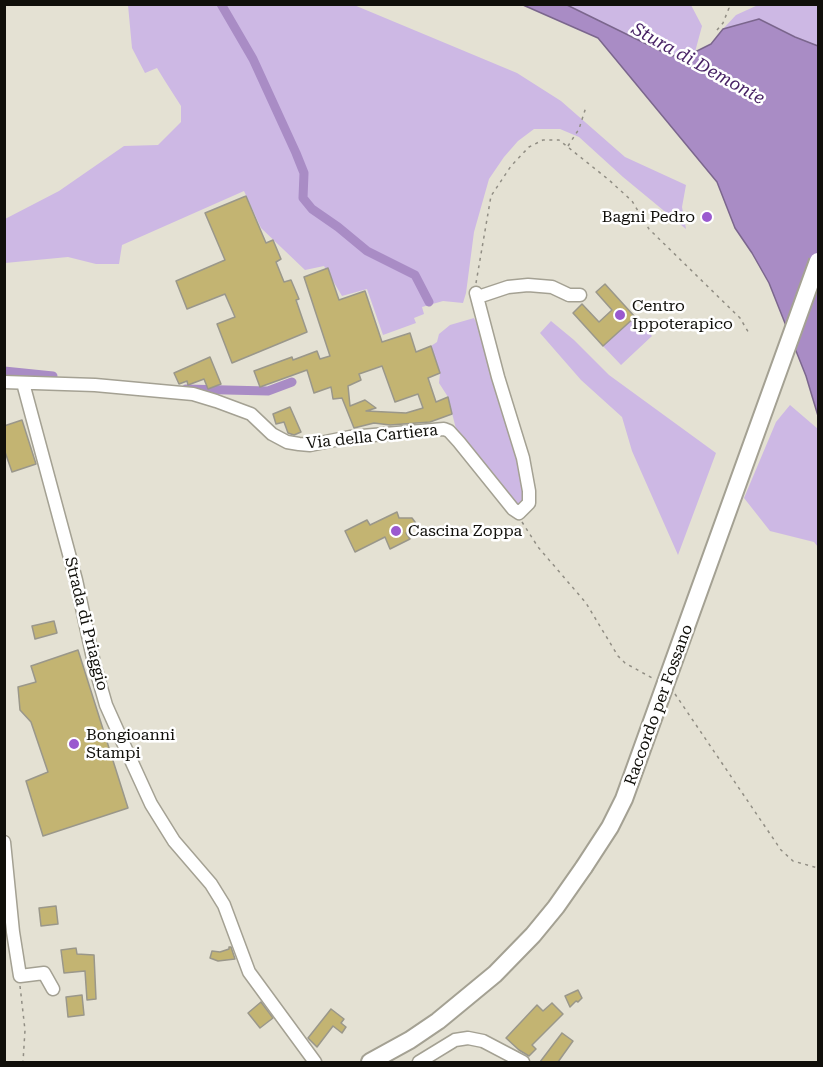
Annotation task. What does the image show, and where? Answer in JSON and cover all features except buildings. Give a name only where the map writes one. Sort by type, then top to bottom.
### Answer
[{"type":"highway","name":"Raccordo per Fossano","points":[[370,1062],[410,1040],[438,1021],[495,974],[556,907],[610,827],[624,799],[819,261]]},
{"type":"street","points":[[519,513],[529,502],[523,458],[498,377],[477,295],[508,287],[528,285],[552,287],[569,295],[580,295]]},
{"type":"street","name":"Via della Cartiera","points":[[4,382],[95,385],[193,394],[251,414],[272,434],[286,442],[299,444],[310,445],[350,436],[444,429],[459,442],[513,509],[519,513]]},
{"type":"street","name":"Strada di Priaggio","points":[[23,383],[76,580],[94,663],[106,705],[118,734],[151,804],[174,841],[211,884],[224,905],[249,972],[315,1062]]},
{"type":"street","points":[[4,842],[20,976],[44,973],[54,989]]},
{"type":"street","points":[[419,1062],[455,1040],[468,1038],[483,1041],[523,1062]]},
{"type":"path","points":[[717,30],[723,23],[729,8],[727,4]]},
{"type":"path","points":[[568,146],[579,129],[586,107]]},
{"type":"path","points":[[477,295],[477,278],[491,196],[502,178],[529,147],[543,140],[559,140],[632,201],[649,229],[740,318],[750,335]]},
{"type":"path","points":[[519,513],[538,547],[558,568],[596,618],[618,656],[625,663],[660,683]]},
{"type":"path","points":[[674,693],[781,850],[793,861],[819,868]]},
{"type":"path","points":[[20,976],[25,1030],[23,1062]]},
{"type":"shaded area","points":[[128,5],[354,5],[517,73],[561,101],[625,157],[686,185],[682,207],[686,229],[579,137],[560,129],[534,129],[518,141],[489,179],[474,232],[463,303],[443,301],[422,307],[424,314],[414,318],[416,323],[383,335],[367,289],[342,296],[324,266],[305,270],[261,228],[244,191],[122,245],[119,264],[96,264],[68,257],[5,263],[5,219],[59,191],[124,146],[158,145],[181,122],[181,106],[157,68],[145,73],[132,48]]},
{"type":"shaded area","points":[[567,5],[691,5],[702,26],[695,52],[671,56]]},
{"type":"shaded area","points":[[758,5],[818,5],[818,46],[759,19],[723,29],[736,15]]},
{"type":"shaded area","points":[[635,317],[652,336],[621,365],[603,346]]},
{"type":"shaded area","points":[[474,318],[482,334],[524,486],[523,500],[519,504],[474,454],[456,429],[448,397],[439,383],[440,373],[431,346],[437,342],[439,334],[450,325]]},
{"type":"shaded area","points":[[551,321],[609,375],[716,453],[678,555],[632,451],[622,417],[581,380],[540,333]]},
{"type":"shaded area","points":[[790,405],[818,429],[818,547],[814,542],[770,531],[744,498],[776,422]]},
{"type":"water","name":"Stura di Demonte","points":[[523,5],[567,5],[671,56],[695,52],[711,44],[723,29],[759,19],[818,46],[818,416],[806,376],[769,283],[735,228],[717,182],[598,38]]},
{"type":"waterway","points":[[221,4],[253,59],[296,153],[304,173],[303,198],[312,209],[367,251],[415,275],[429,302]]},
{"type":"waterway","points":[[4,371],[53,376]]},
{"type":"waterway","points":[[186,389],[268,391],[292,382]]},
{"type":"place","name":"Bagni Pedro","points":[[707,217]]},
{"type":"place","name":"Centro Ippoterapico","points":[[620,315]]},
{"type":"place","name":"Cascina Zoppa","points":[[396,531]]},
{"type":"place","name":"Bongioanni Stampi","points":[[74,744]]}]
